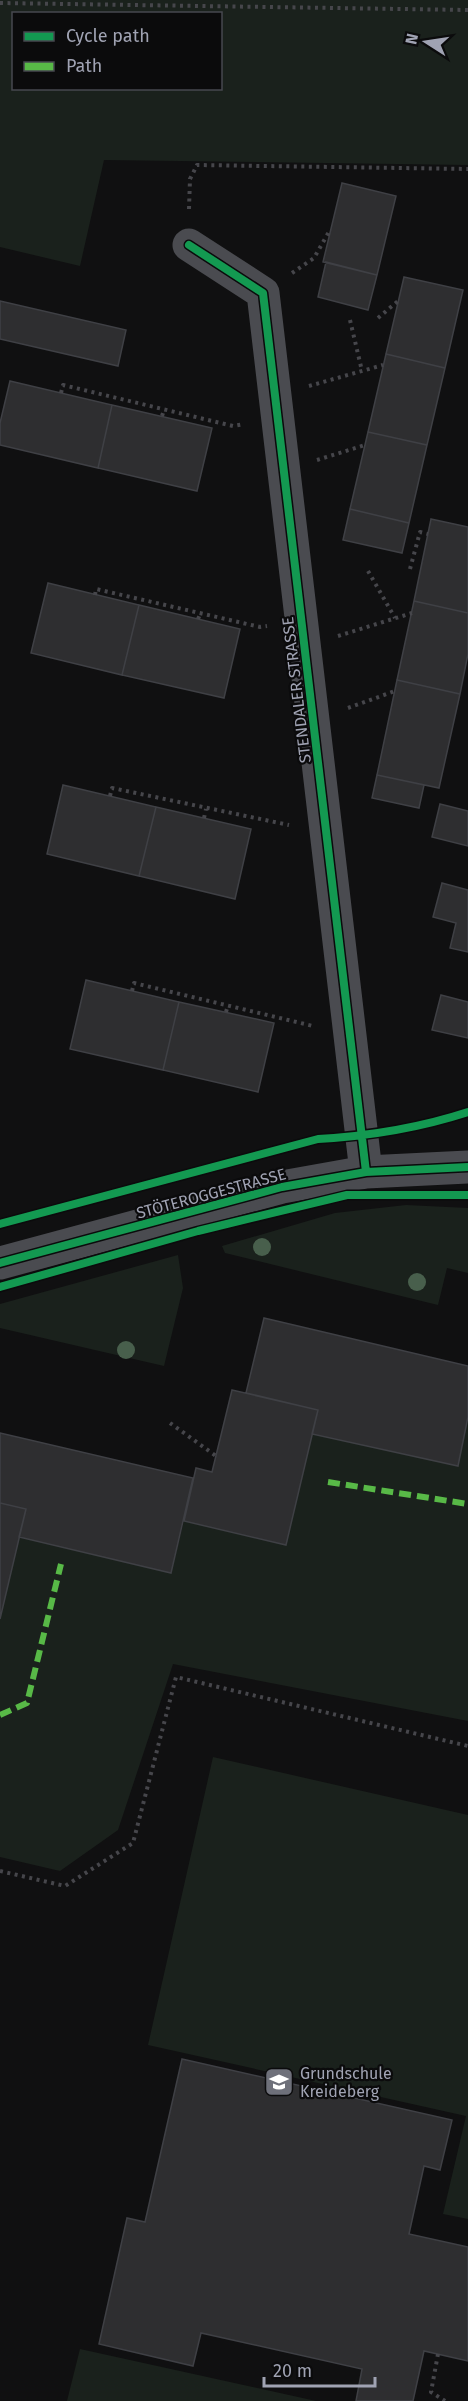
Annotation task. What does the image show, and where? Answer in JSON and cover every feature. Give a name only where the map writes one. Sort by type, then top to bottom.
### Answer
[{"type":"street","points":[[189,245],[263,293]]},
{"type":"street","name":"STENDALER STRASSE","points":[[263,293],[366,1172]]},
{"type":"street","name":"STÖTEROGGESTRASSE","points":[[0,1263],[282,1187],[366,1172],[468,1167]]},
{"type":"path","points":[[0,3],[468,10]]},
{"type":"path","points":[[189,245],[190,179],[197,165],[468,169]]},
{"type":"path","points":[[263,293],[315,258],[330,230]]},
{"type":"path","points":[[378,318],[398,301]]},
{"type":"path","points":[[350,320],[362,371]]},
{"type":"path","points":[[61,393],[63,385],[233,426],[362,371],[383,365]]},
{"type":"path","points":[[162,416],[164,410]]},
{"type":"path","points":[[283,471],[365,445]]},
{"type":"path","points":[[410,569],[420,532],[428,534]]},
{"type":"path","points":[[368,571],[395,618]]},
{"type":"path","points":[[95,595],[96,589],[260,627],[303,633],[395,618],[412,613]]},
{"type":"path","points":[[198,620],[201,612]]},
{"type":"path","points":[[314,721],[395,691]]},
{"type":"path","points":[[110,796],[112,788],[206,809],[325,831]]},
{"type":"path","points":[[204,819],[206,809]]},
{"type":"path","points":[[132,991],[134,983],[349,1035]]},
{"type":"path","points":[[226,1012],[228,1005]]},
{"type":"path","points":[[170,1423],[216,1456]]},
{"type":"path","points":[[0,1870],[65,1886],[133,1843],[176,1677],[468,1746]]},
{"type":"path","points":[[438,2354],[431,2392],[445,2401]]},
{"type":"shaded area","points":[[0,0],[468,0],[468,165],[104,160],[80,266],[0,247]]},
{"type":"shaded area","points":[[406,1205],[468,1208],[468,1273],[447,1268],[438,1305],[225,1253],[222,1246],[335,1213]]},
{"type":"shaded area","points":[[178,1255],[183,1288],[164,1366],[0,1328],[0,1304]]},
{"type":"shaded area","points":[[468,1417],[468,1721],[173,1664],[118,1830],[60,1871],[0,1857],[0,1619],[19,1537],[171,1573],[184,1521],[286,1545],[312,1434],[458,1465]]},
{"type":"shaded area","points":[[213,1757],[468,1815],[468,2219],[443,2214],[466,2116],[148,2045]]},
{"type":"shaded area","points":[[80,2349],[316,2401],[67,2401]]},
{"type":"building","points":[[342,183],[396,196],[377,275],[323,262]]},
{"type":"building","points":[[326,262],[377,275],[368,310],[318,297]]},
{"type":"building","points":[[404,277],[463,290],[445,368],[386,354]]},
{"type":"building","points":[[0,301],[126,330],[118,366],[0,339]]},
{"type":"building","points":[[386,354],[445,368],[427,445],[368,432]]},
{"type":"building","points":[[10,381],[112,405],[98,468],[0,445],[0,423]]},
{"type":"building","points":[[112,405],[212,428],[197,491],[98,468]]},
{"type":"building","points":[[368,432],[427,445],[409,523],[350,509]]},
{"type":"building","points":[[350,509],[409,523],[402,553],[343,540]]},
{"type":"building","points":[[431,519],[468,527],[468,613],[414,601]]},
{"type":"building","points":[[48,583],[139,605],[122,675],[31,653]]},
{"type":"building","points":[[414,601],[468,613],[468,654],[460,694],[397,680]]},
{"type":"building","points":[[139,605],[240,629],[224,698],[122,675]]},
{"type":"building","points":[[397,680],[460,694],[439,788],[377,775]]},
{"type":"building","points":[[377,775],[424,785],[419,808],[372,798]]},
{"type":"building","points":[[63,785],[156,807],[139,876],[47,854]]},
{"type":"building","points":[[440,804],[468,811],[468,846],[432,837]]},
{"type":"building","points":[[156,807],[251,829],[235,899],[139,876]]},
{"type":"building","points":[[442,883],[468,890],[468,952],[450,948],[456,923],[433,917]]},
{"type":"building","points":[[86,980],[179,1002],[163,1070],[70,1049]]},
{"type":"building","points":[[441,995],[468,1002],[468,1038],[432,1030]]},
{"type":"building","points":[[179,1002],[274,1023],[258,1092],[163,1070]]},
{"type":"building","points":[[264,1318],[468,1366],[468,1417],[458,1466],[312,1434],[318,1410],[246,1393]]},
{"type":"building","points":[[232,1390],[318,1410],[286,1545],[184,1521],[196,1468],[212,1472]]},
{"type":"building","points":[[0,1433],[193,1478],[171,1573],[19,1537],[26,1509],[0,1503]]},
{"type":"building","points":[[0,1503],[26,1509],[0,1619]]},
{"type":"building","points":[[182,2059],[452,2120],[440,2170],[424,2166],[409,2234],[468,2247],[468,2361],[424,2351],[413,2401],[356,2401],[362,2369],[201,2333],[193,2366],[99,2344],[127,2218],[145,2222]]},
{"type":"marked path","points":[[328,1482],[468,1504]]},
{"type":"marked path","points":[[0,1715],[27,1703],[61,1564]]},
{"type":"cycle path","points":[[189,245],[263,293],[366,1172]]},
{"type":"cycle path","points":[[0,1224],[318,1139],[394,1130],[431,1123],[468,1112]]},
{"type":"cycle path","points":[[0,1263],[282,1187],[366,1172],[468,1167]]},
{"type":"cycle path","points":[[0,1287],[198,1231],[347,1195],[468,1195]]},
{"type":"place","name":"Grundschule Kreideberg","points":[[279,2082]]}]
